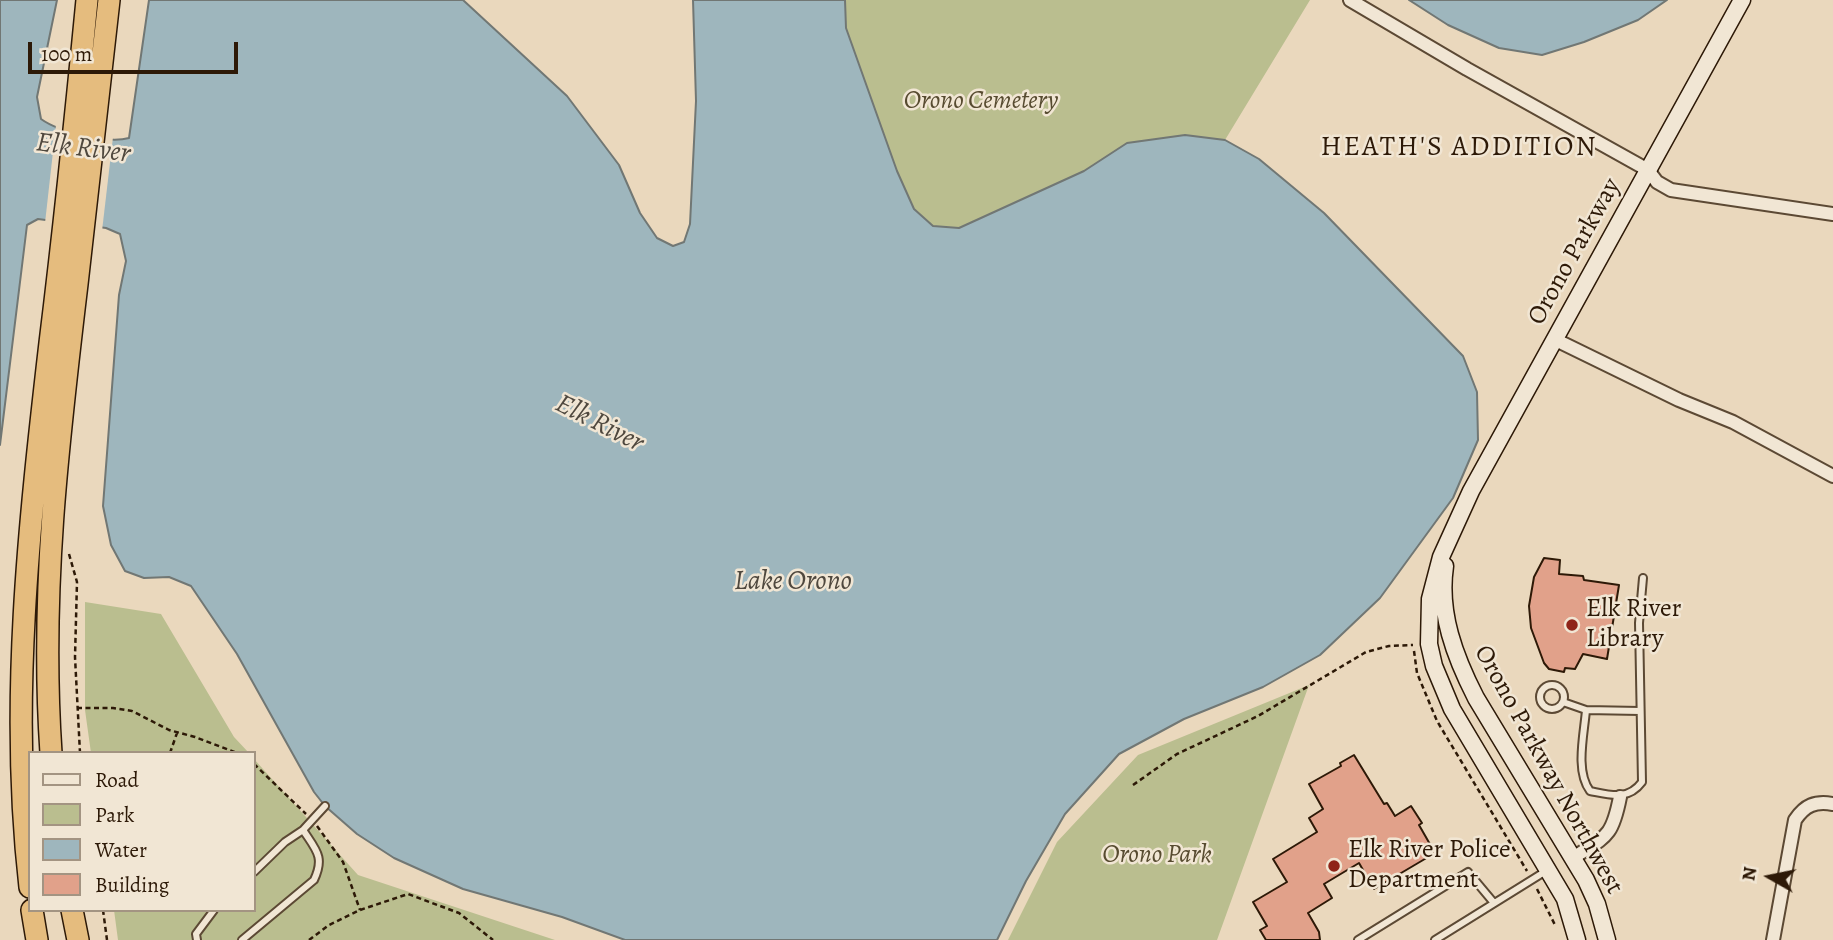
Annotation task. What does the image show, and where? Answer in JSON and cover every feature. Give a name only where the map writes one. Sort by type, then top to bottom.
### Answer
[{"type":"highway","points":[[86,121],[87,0]]},
{"type":"highway","points":[[28,864],[20,773],[21,661],[29,537],[71,252],[86,121],[109,0]]},
{"type":"highway","points":[[51,751],[46,649],[50,538],[71,252]]},
{"type":"highway","points":[[32,912],[37,940]]},
{"type":"highway","points":[[72,912],[78,940]]},
{"type":"street","points":[[1350,0],[1648,170],[1657,182],[1671,190],[1833,214]]},
{"type":"street","name":"Orono Parkway","points":[[1452,530],[1554,339],[1742,0]]},
{"type":"street","points":[[1554,339],[1656,389],[1732,422],[1833,476]]},
{"type":"street","name":"Orono Parkway Northwest","points":[[1452,530],[1444,570],[1444,593],[1452,643],[1476,698],[1573,858],[1597,904],[1607,940]]},
{"type":"street","name":"Orono Parkway Northwest","points":[[1452,530],[1441,556],[1430,599],[1429,644],[1434,666],[1452,709],[1565,899],[1577,940]]},
{"type":"street","points":[[1573,858],[1608,835],[1616,817],[1620,797]]},
{"type":"street","points":[[1773,940],[1795,820],[1801,810],[1809,805],[1820,802],[1833,804]]},
{"type":"lane","points":[[1586,710],[1582,766],[1584,783],[1590,791],[1620,797],[1636,789],[1642,782],[1639,623],[1643,578]]},
{"type":"lane","points":[[1563,702],[1586,710],[1640,711]]},
{"type":"lane","points":[[256,870],[285,842],[303,831],[325,806]]},
{"type":"lane","points":[[242,940],[314,880],[321,867],[318,853],[303,831]]},
{"type":"lane","points":[[1435,940],[1548,870]]},
{"type":"lane","points":[[1358,940],[1468,872],[1494,903]]},
{"type":"lane","points":[[197,940],[196,934],[212,912]]},
{"type":"path","points":[[67,548],[77,582],[76,708],[80,751]]},
{"type":"path","points":[[1133,785],[1177,754],[1258,716],[1366,652],[1389,646],[1413,645],[1418,673],[1437,721],[1548,906],[1558,932]]},
{"type":"path","points":[[76,708],[132,711],[177,732],[231,751]]},
{"type":"path","points":[[171,751],[177,732]]},
{"type":"path","points":[[309,940],[339,920],[398,895],[408,894],[459,913],[494,940]]},
{"type":"path","points":[[103,912],[107,940]]},
{"type":"green space","name":"Orono Cemetery","points":[[845,0],[1310,0],[1225,140],[1185,135],[1127,143],[1084,171],[959,228],[933,226],[914,209],[897,171],[846,28]]},
{"type":"green space","points":[[85,602],[161,614],[234,737],[247,751],[91,751],[85,710]]},
{"type":"green space","name":"Orono Park","points":[[1309,685],[1217,940],[1008,940],[1057,842],[1138,755]]},
{"type":"green space","points":[[256,761],[358,875],[555,940],[118,940],[114,912],[256,912]]},
{"type":"water","name":"Lake Orono","points":[[0,0],[57,0],[37,97],[41,119],[84,136],[120,139],[129,138],[149,0],[463,0],[567,96],[619,165],[640,213],[657,238],[673,246],[684,242],[690,224],[696,101],[693,0],[845,0],[846,28],[897,171],[914,209],[933,226],[959,228],[1084,171],[1127,143],[1185,135],[1225,140],[1259,159],[1324,213],[1463,356],[1477,392],[1478,440],[1453,498],[1380,598],[1320,655],[1263,687],[1184,719],[1119,754],[1065,814],[1026,881],[997,940],[625,940],[562,917],[463,889],[394,858],[357,834],[325,806],[314,792],[237,654],[191,586],[169,577],[144,578],[125,571],[111,545],[103,506],[119,295],[126,261],[120,234],[106,228],[38,219],[27,225],[0,445]]},
{"type":"water","points":[[1409,0],[1667,0],[1638,20],[1584,42],[1542,55],[1499,48],[1448,25]]},
{"type":"pier","points":[[56,125],[113,137],[102,231],[45,223]]},
{"type":"building","name":"Elk River Library","points":[[1544,558],[1560,560],[1559,574],[1583,576],[1584,580],[1619,585],[1607,659],[1583,654],[1575,669],[1565,668],[1564,672],[1549,669],[1544,663],[1531,628],[1529,606],[1534,577]]},
{"type":"building","points":[[1354,755],[1384,804],[1387,803],[1395,816],[1411,806],[1435,853],[1374,889],[1359,863],[1324,884],[1332,898],[1308,913],[1319,932],[1320,940],[1266,940],[1260,930],[1267,926],[1253,902],[1287,882],[1273,859],[1317,832],[1309,818],[1323,809],[1309,784],[1341,766],[1340,763]]},
{"type":"place","name":"Elk River Library","points":[[1572,625]]},
{"type":"place","name":"Elk River Police Department","points":[[1334,866]]},
{"type":"district","name":"HEATH'S ADDITION","points":[[1459,148]]},
{"type":"water label","name":"Elk River","points":[[83,149]]},
{"type":"water label","name":"Elk River","points":[[599,424]]}]
